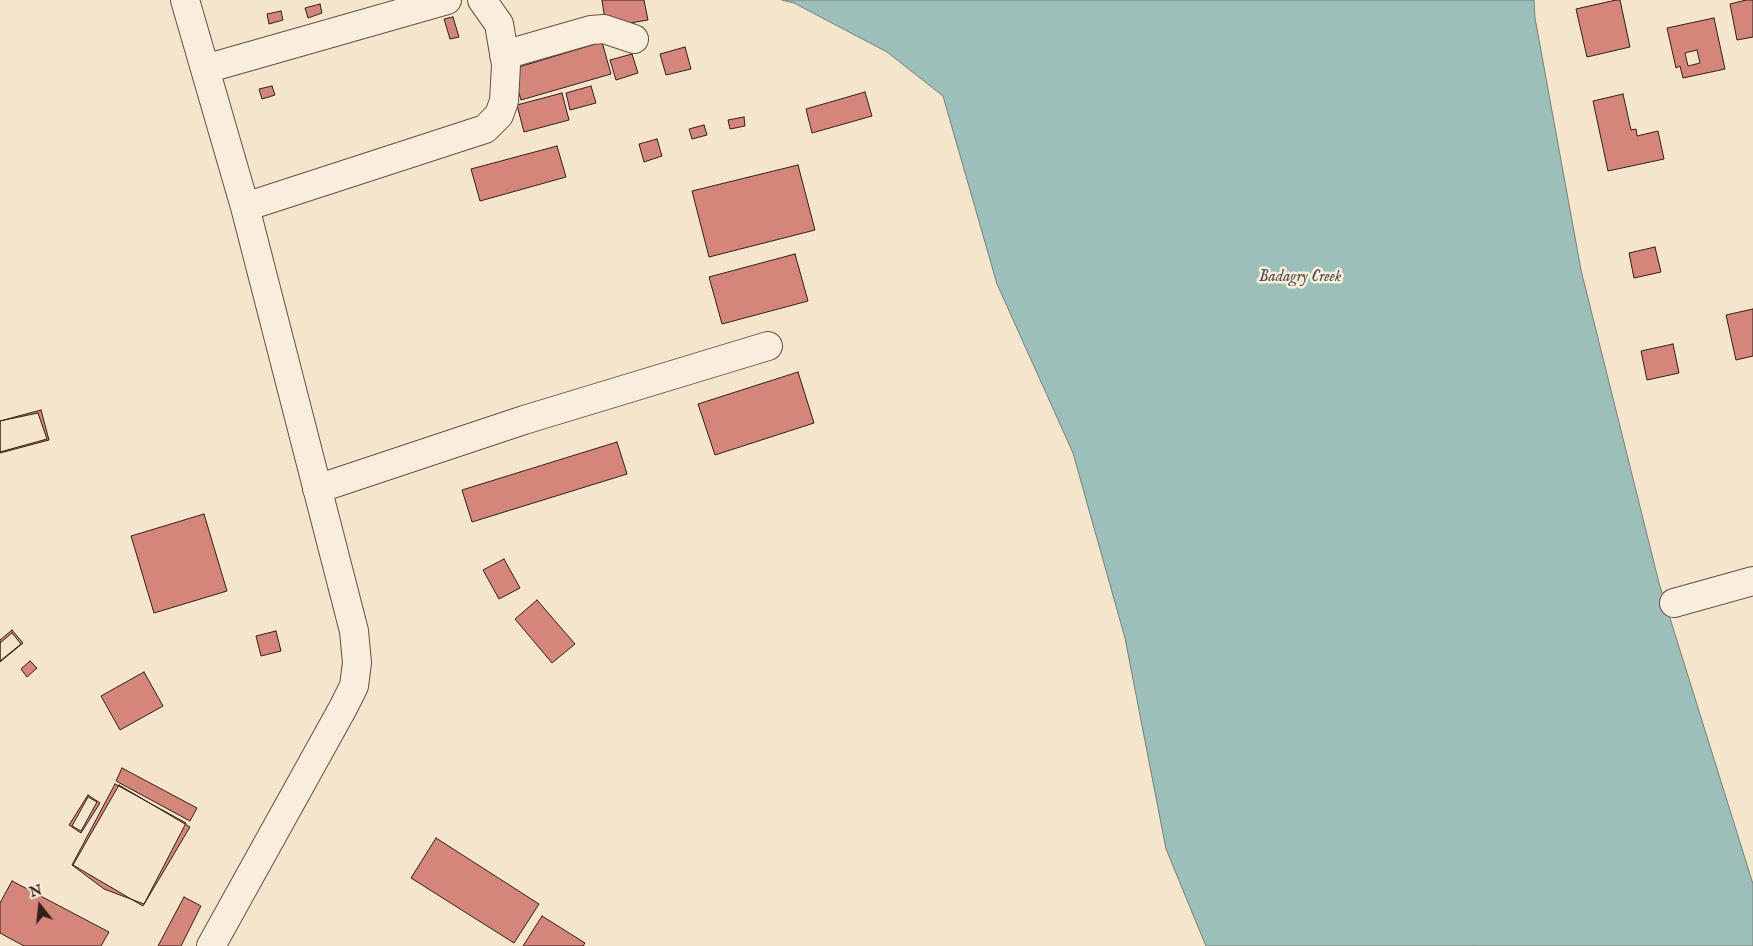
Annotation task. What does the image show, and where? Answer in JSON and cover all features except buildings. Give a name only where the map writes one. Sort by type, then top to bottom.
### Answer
[{"type":"lane","points":[[185,0],[245,207],[354,632],[357,663],[354,686],[343,708],[211,946]]},
{"type":"lane","points":[[205,69],[447,0]]},
{"type":"lane","points":[[245,207],[485,130],[499,115],[504,100],[506,65],[499,24],[482,0]]},
{"type":"lane","points":[[504,55],[591,30],[604,29],[634,39]]},
{"type":"lane","points":[[317,489],[524,420],[768,346]]},
{"type":"lane","points":[[1674,603],[1753,580]]},
{"type":"water","name":"Badagry Creek","points":[[782,0],[1534,0],[1535,18],[1581,270],[1659,583],[1753,884],[1753,946],[1206,946],[1166,849],[1125,638],[1073,453],[997,284],[943,96],[887,52],[794,3]]}]
